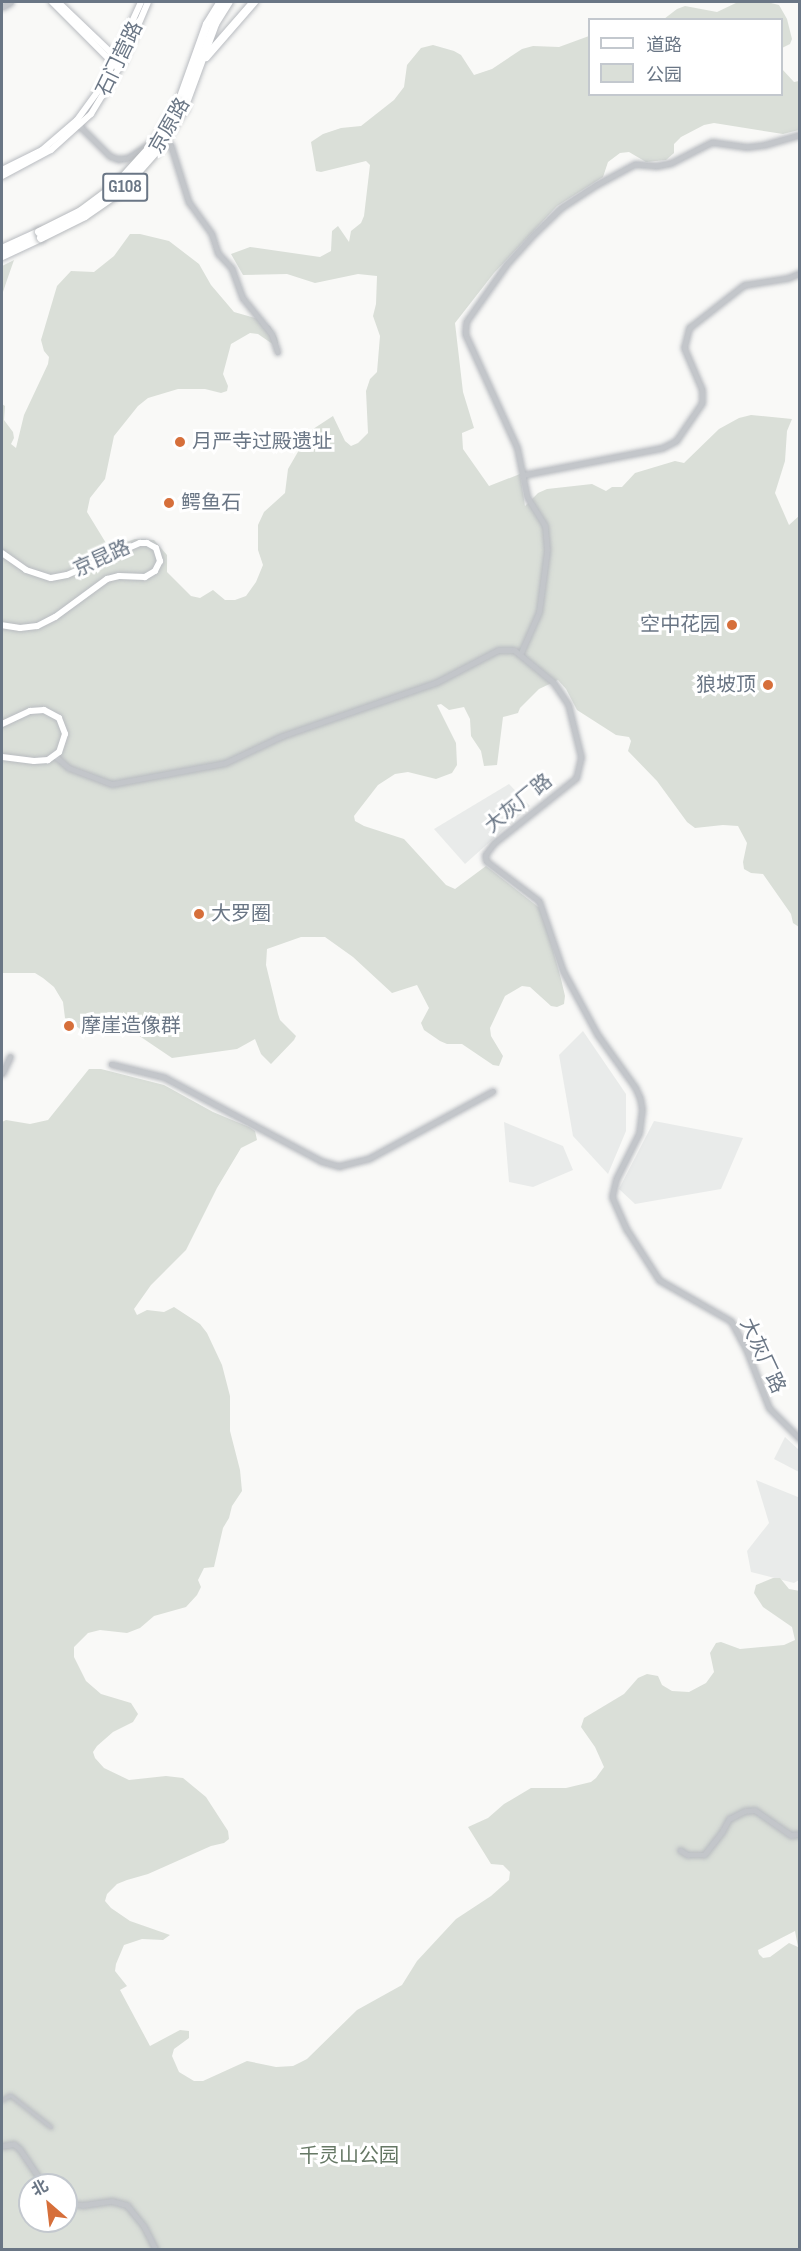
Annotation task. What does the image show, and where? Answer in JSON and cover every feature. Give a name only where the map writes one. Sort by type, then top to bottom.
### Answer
[{"type":"highway","name":"京原路","points":[[181,107],[207,24],[221,2]]},
{"type":"highway","name":"京原路","points":[[40,235],[81,211],[116,185],[155,142],[181,107],[198,72],[215,24],[229,2]]},
{"type":"highway","points":[[198,72],[224,33],[254,2]]},
{"type":"highway","name":"G108","points":[[2,249],[40,235]]},
{"type":"highway","name":"G108","points":[[2,256],[40,235]]},
{"type":"main road","points":[[52,2],[118,63]]},
{"type":"main road","points":[[58,2],[118,63]]},
{"type":"main road","name":"石门营路","points":[[118,63],[141,2]]},
{"type":"main road","name":"石门营路","points":[[2,176],[51,150],[101,100],[148,2]]},
{"type":"main road","name":"石门营路","points":[[2,170],[42,150],[78,123]]},
{"type":"main road","name":"京昆路","points":[[2,553],[34,574],[51,578],[67,575],[140,543],[153,545],[160,557],[158,566],[151,575],[108,579],[37,627],[20,628],[2,625]]},
{"type":"main road","points":[[2,724],[30,711],[44,710],[54,714],[62,723],[65,734],[62,746],[55,756],[42,762],[2,757]]},
{"type":"street","points":[[2,7],[11,2]]},
{"type":"street","points":[[78,123],[110,156],[118,159],[128,158],[148,142],[159,140],[171,145],[189,202],[212,234],[218,253],[232,268],[243,298],[272,334],[278,352]]},
{"type":"street","points":[[55,756],[69,768],[112,784],[225,763],[282,736],[437,682],[498,650],[514,650],[520,655],[539,612],[547,550],[545,526],[527,497],[517,448],[465,334],[466,322],[506,265],[561,208],[635,164],[656,166],[672,163],[712,142],[747,147],[764,145],[800,135]]},
{"type":"street","points":[[523,475],[662,448],[676,441],[702,403],[702,390],[684,348],[689,328],[744,285],[788,278],[800,273]]},
{"type":"street","name":"大灰厂路","points":[[520,655],[553,682],[568,704],[581,756],[576,778],[494,843],[485,855],[486,861],[538,901],[563,971],[597,1034],[635,1087],[640,1098],[642,1109],[639,1133],[616,1179],[612,1197],[627,1230],[659,1280],[731,1321],[746,1349],[769,1408],[800,1439]]},
{"type":"street","points":[[2,1074],[10,1057]]},
{"type":"street","points":[[111,1064],[164,1077],[321,1161],[339,1166],[368,1159],[493,1091]]},
{"type":"street","points":[[680,1850],[688,1855],[704,1855],[722,1833],[729,1819],[745,1811],[755,1810],[791,1835],[800,1834]]},
{"type":"street","points":[[2,2100],[10,2095],[51,2127]]},
{"type":"street","points":[[2,2146],[14,2144],[36,2173]]},
{"type":"street","points":[[78,2204],[112,2201],[127,2205],[144,2226],[156,2250]]},
{"type":"shaded area","points":[[509,784],[530,806],[465,864],[434,829]]},
{"type":"shaded area","points":[[583,1031],[626,1094],[626,1131],[608,1174],[573,1136],[559,1055]]},
{"type":"shaded area","points":[[654,1121],[743,1138],[721,1189],[635,1204],[619,1189]]},
{"type":"shaded area","points":[[504,1122],[563,1146],[573,1170],[533,1187],[509,1182]]},
{"type":"shaded area","points":[[785,1437],[799,1450],[799,1472],[774,1459]]},
{"type":"shaded area","points":[[756,1480],[798,1497],[799,1580],[794,1583],[751,1572],[747,1551],[769,1523]]},
{"type":"green space","points":[[738,2],[767,2],[779,5],[787,19],[792,39],[790,44],[783,48],[783,18],[665,18],[685,6],[717,12]]},
{"type":"green space","points":[[588,36],[588,96],[783,96],[783,70],[794,82],[799,81],[799,130],[783,134],[714,123],[704,125],[681,137],[674,144],[674,153],[666,160],[646,162],[629,152],[620,153],[608,162],[603,177],[557,206],[494,273],[455,323],[463,392],[474,428],[462,433],[463,449],[489,486],[520,474],[525,506],[538,493],[547,489],[592,484],[606,491],[612,487],[622,487],[635,473],[675,461],[684,463],[719,429],[739,418],[751,415],[792,419],[787,431],[785,461],[775,493],[789,525],[799,516],[799,927],[793,923],[791,914],[763,874],[751,873],[744,869],[747,843],[738,826],[695,828],[687,822],[657,781],[628,751],[631,741],[629,737],[616,735],[577,710],[566,689],[558,680],[539,689],[518,713],[503,717],[497,765],[484,766],[481,751],[471,736],[470,719],[464,707],[449,710],[441,704],[437,705],[456,743],[457,765],[452,773],[436,779],[408,772],[395,774],[378,785],[354,816],[355,821],[364,826],[404,839],[446,885],[455,889],[486,866],[542,910],[565,996],[564,1004],[557,1007],[551,1006],[530,987],[522,986],[505,996],[490,1028],[491,1036],[503,1056],[499,1066],[493,1065],[462,1044],[447,1044],[424,1030],[421,1023],[429,1008],[417,985],[392,993],[353,957],[325,937],[301,937],[267,949],[266,965],[280,1020],[296,1036],[271,1064],[261,1054],[255,1039],[237,1049],[172,1058],[135,1033],[80,1029],[65,1018],[63,1002],[54,987],[43,978],[35,973],[2,973],[2,404],[5,406],[4,420],[13,432],[14,438],[11,444],[16,448],[24,415],[48,364],[49,357],[44,351],[41,340],[57,286],[71,271],[94,272],[114,256],[130,234],[140,234],[169,241],[199,264],[211,285],[234,312],[255,318],[270,326],[277,338],[278,343],[274,345],[258,334],[250,333],[231,344],[223,374],[228,386],[227,391],[221,393],[205,389],[178,389],[148,398],[138,406],[114,436],[105,479],[90,498],[87,512],[109,548],[135,539],[154,540],[167,555],[167,572],[191,596],[200,598],[213,590],[225,600],[235,600],[246,596],[256,582],[263,565],[258,550],[258,525],[264,512],[285,493],[288,469],[310,431],[333,416],[345,441],[351,446],[358,443],[368,433],[366,391],[370,379],[377,372],[380,336],[373,316],[377,276],[358,274],[315,283],[287,274],[243,275],[231,254],[250,247],[320,257],[331,251],[332,231],[338,226],[349,242],[351,231],[361,223],[364,216],[370,165],[366,161],[321,172],[316,171],[311,142],[323,134],[341,128],[361,126],[394,100],[404,87],[407,65],[421,48],[433,45],[454,51],[461,55],[474,75],[492,69],[522,49],[533,46],[559,47]]},
{"type":"green space","points":[[14,260],[7,280],[2,295],[2,266]]},
{"type":"green space","name":"千灵山公园","points":[[89,1069],[101,1069],[164,1085],[213,1112],[249,1127],[255,1131],[257,1140],[241,1148],[217,1188],[186,1250],[151,1285],[134,1309],[137,1315],[147,1310],[164,1312],[174,1307],[200,1324],[207,1333],[222,1365],[230,1396],[230,1431],[240,1470],[242,1491],[232,1506],[223,1528],[214,1567],[204,1568],[198,1580],[201,1587],[186,1607],[154,1616],[140,1628],[127,1633],[100,1630],[88,1633],[74,1647],[74,1657],[86,1681],[101,1694],[131,1703],[138,1714],[133,1722],[113,1732],[97,1746],[93,1752],[95,1758],[104,1768],[129,1780],[166,1776],[183,1778],[206,1797],[228,1831],[229,1839],[224,1843],[211,1846],[148,1874],[117,1884],[107,1894],[105,1901],[130,1921],[170,1935],[163,1940],[142,1939],[124,1945],[116,1964],[115,1971],[127,1986],[120,1990],[150,2046],[180,2030],[189,2031],[189,2038],[174,2049],[172,2056],[179,2072],[194,2081],[203,2081],[247,2061],[276,2067],[293,2066],[307,2059],[357,2010],[402,1985],[417,1961],[456,1919],[491,1896],[509,1880],[510,1872],[503,1865],[491,1864],[468,1827],[488,1818],[504,1804],[531,1788],[566,1788],[591,1782],[596,1778],[604,1767],[595,1747],[581,1727],[584,1718],[624,1694],[638,1678],[647,1674],[658,1676],[662,1685],[672,1691],[689,1692],[706,1683],[714,1672],[710,1653],[716,1643],[721,1642],[740,1649],[784,1645],[795,1640],[792,1627],[763,1607],[754,1593],[756,1585],[773,1578],[780,1578],[789,1589],[800,1591],[799,2249],[2,2250],[2,1122],[6,1120],[30,1124],[48,1120]],"holes":[[[795,1931],[798,1947],[789,1943],[770,1957],[763,1958],[758,1950]]]},
{"type":"place","name":"月严寺过殿遗址","points":[[180,442]]},
{"type":"place","name":"鳄鱼石","points":[[169,503]]},
{"type":"place","name":"空中花园","points":[[732,625]]},
{"type":"place","name":"狼坡顶","points":[[768,685]]},
{"type":"place","name":"大罗圈","points":[[199,914]]},
{"type":"place","name":"摩崖造像群","points":[[69,1026]]}]
